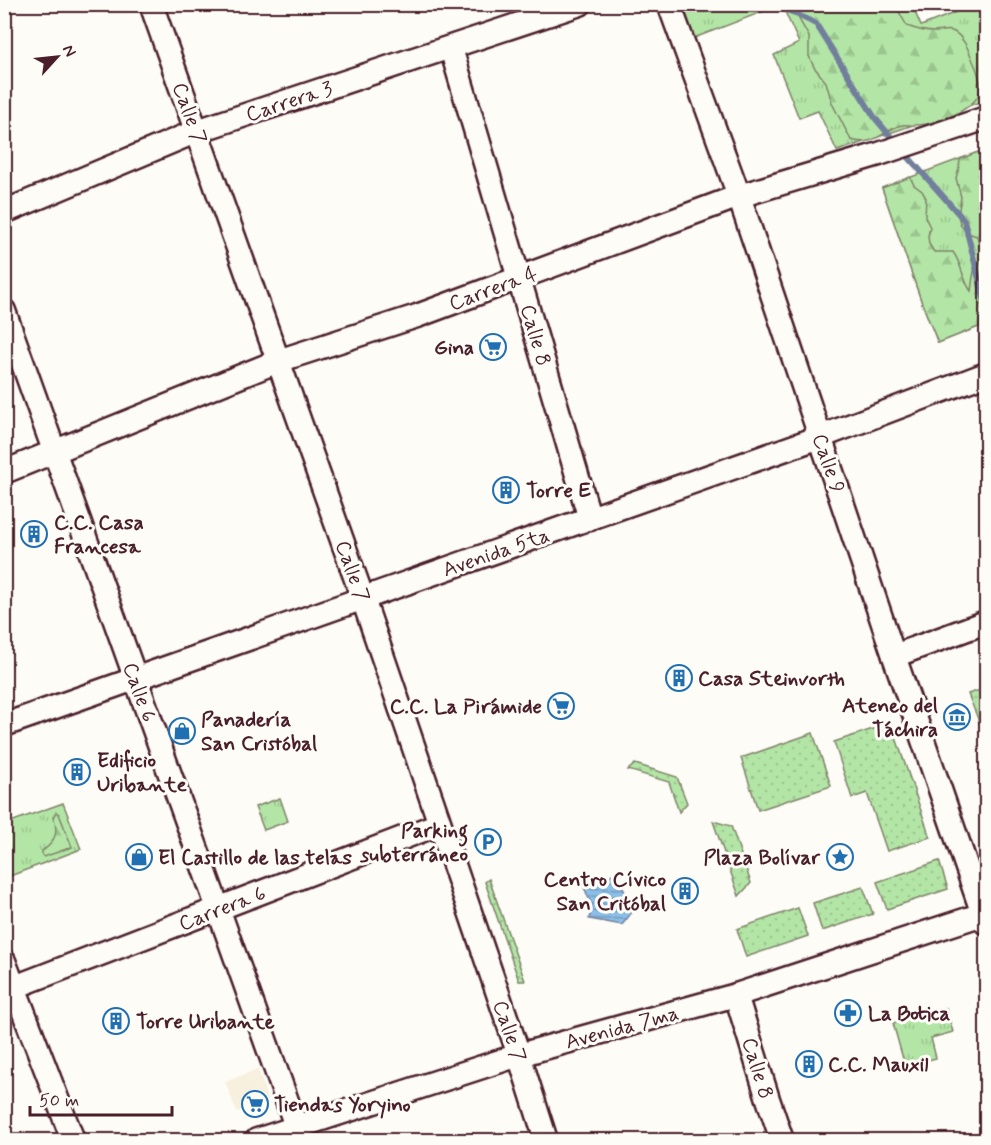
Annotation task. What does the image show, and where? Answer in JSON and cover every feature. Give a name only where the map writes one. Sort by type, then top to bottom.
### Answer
[{"type":"street","name":"Calle 7","points":[[151,4],[363,599],[546,1140]]},
{"type":"street","name":"Carrera 3","points":[[4,212],[197,131],[580,4]]},
{"type":"street","name":"Calle 9","points":[[669,4],[739,196],[894,656],[985,916]]},
{"type":"street","name":"Calle 8","points":[[451,48],[590,519]]},
{"type":"street","name":"Carrera 4","points":[[4,472],[278,362],[417,316],[739,196],[879,154],[984,119]]},
{"type":"street","name":"Calle 6","points":[[4,311],[298,1134]]},
{"type":"street","name":"Avenida 5ta","points":[[4,724],[590,519],[820,437],[987,374]]},
{"type":"street","points":[[894,656],[987,622]]},
{"type":"street","name":"Carrera 6","points":[[9,989],[439,824]]},
{"type":"street","name":"Avenida 7ma","points":[[257,1140],[298,1134],[519,1055],[736,995],[985,916]]},
{"type":"street","points":[[4,961],[9,989],[73,1140]]},
{"type":"street","name":"Calle 8","points":[[736,995],[782,1140]]},
{"type":"shaded area","points":[[258,1069],[268,1100],[237,1112],[225,1082]]},
{"type":"green space","points":[[681,4],[780,5],[694,38]]},
{"type":"green space","points":[[782,5],[912,5],[921,26],[974,5],[986,5],[986,100],[837,151],[818,111],[799,118],[774,55],[799,43]]},
{"type":"green space","points":[[788,5],[895,5],[907,26],[931,32],[950,30],[959,36],[976,68],[980,80],[980,92],[973,103],[946,118],[925,124],[902,125],[872,140],[859,142],[851,140],[832,103],[826,82],[814,67],[809,56],[809,37],[795,12]]},
{"type":"green space","points":[[986,149],[986,301],[981,304],[986,324],[938,343],[882,188]]},
{"type":"green space","points":[[986,149],[986,301],[981,304],[986,324],[938,343],[882,188],[910,177],[926,198],[925,217],[930,227],[929,244],[934,252],[953,252],[971,291],[975,268],[982,256],[977,236],[968,233],[961,226],[958,216],[961,197],[956,178],[960,159]]},
{"type":"green space","points":[[986,688],[986,739],[968,694]]},
{"type":"green space","points":[[891,723],[930,837],[887,851],[867,793],[852,798],[834,742]]},
{"type":"green space","points":[[813,733],[831,786],[758,810],[741,758]]},
{"type":"green space","points":[[635,764],[677,777],[687,803],[679,812],[669,782],[628,770]]},
{"type":"green space","points":[[280,798],[288,821],[264,830],[255,807]]},
{"type":"green space","points":[[63,803],[81,849],[5,876],[5,824]]},
{"type":"green space","points":[[56,812],[59,814],[72,847],[44,857],[42,851],[55,836],[56,827],[53,817]]},
{"type":"green space","points":[[713,821],[731,826],[751,883],[739,896]]},
{"type":"green space","points":[[939,861],[948,889],[887,909],[877,882]]},
{"type":"green space","points":[[489,879],[525,981],[519,981],[485,882]]},
{"type":"green space","points":[[863,887],[873,914],[822,931],[813,903]]},
{"type":"green space","points":[[798,908],[808,936],[746,957],[737,929]]},
{"type":"green space","points":[[946,1008],[953,1032],[931,1038],[936,1058],[905,1066],[893,1023]]},
{"type":"water","points":[[612,874],[618,876],[633,911],[622,925],[589,919],[592,906],[584,887],[590,881],[604,882]]},
{"type":"waterway","points":[[776,4],[816,24],[875,118],[896,143]]},
{"type":"waterway","points":[[903,151],[964,220],[984,299]]},
{"type":"place","name":"Gina","points":[[493,347]]},
{"type":"place","name":"Torre E","points":[[506,490]]},
{"type":"place","name":"C.C. Casa Francesa","points":[[34,534]]},
{"type":"place","name":"Casa Steinvorth","points":[[679,678]]},
{"type":"place","name":"C.C. La Pirámide","points":[[561,706]]},
{"type":"place","name":"Ateneo del Táchira","points":[[957,717]]},
{"type":"place","name":"Panadería San Cristóbal","points":[[182,731]]},
{"type":"place","name":"Edificio Uribante","points":[[77,772]]},
{"type":"place","name":"Parking subterráneo","points":[[488,842]]},
{"type":"place","name":"El Castillo de las telas","points":[[139,857]]},
{"type":"place","name":"Plaza Bolívar","points":[[840,857]]},
{"type":"place","name":"Centro Cívico San Critóbal","points":[[685,891]]},
{"type":"place","name":"La Botica","points":[[848,1013]]},
{"type":"place","name":"Torre Uribante","points":[[116,1021]]},
{"type":"place","name":"C.C. Mauxil","points":[[809,1064]]},
{"type":"place","name":"Tiendas Yoryino","points":[[255,1104]]}]
